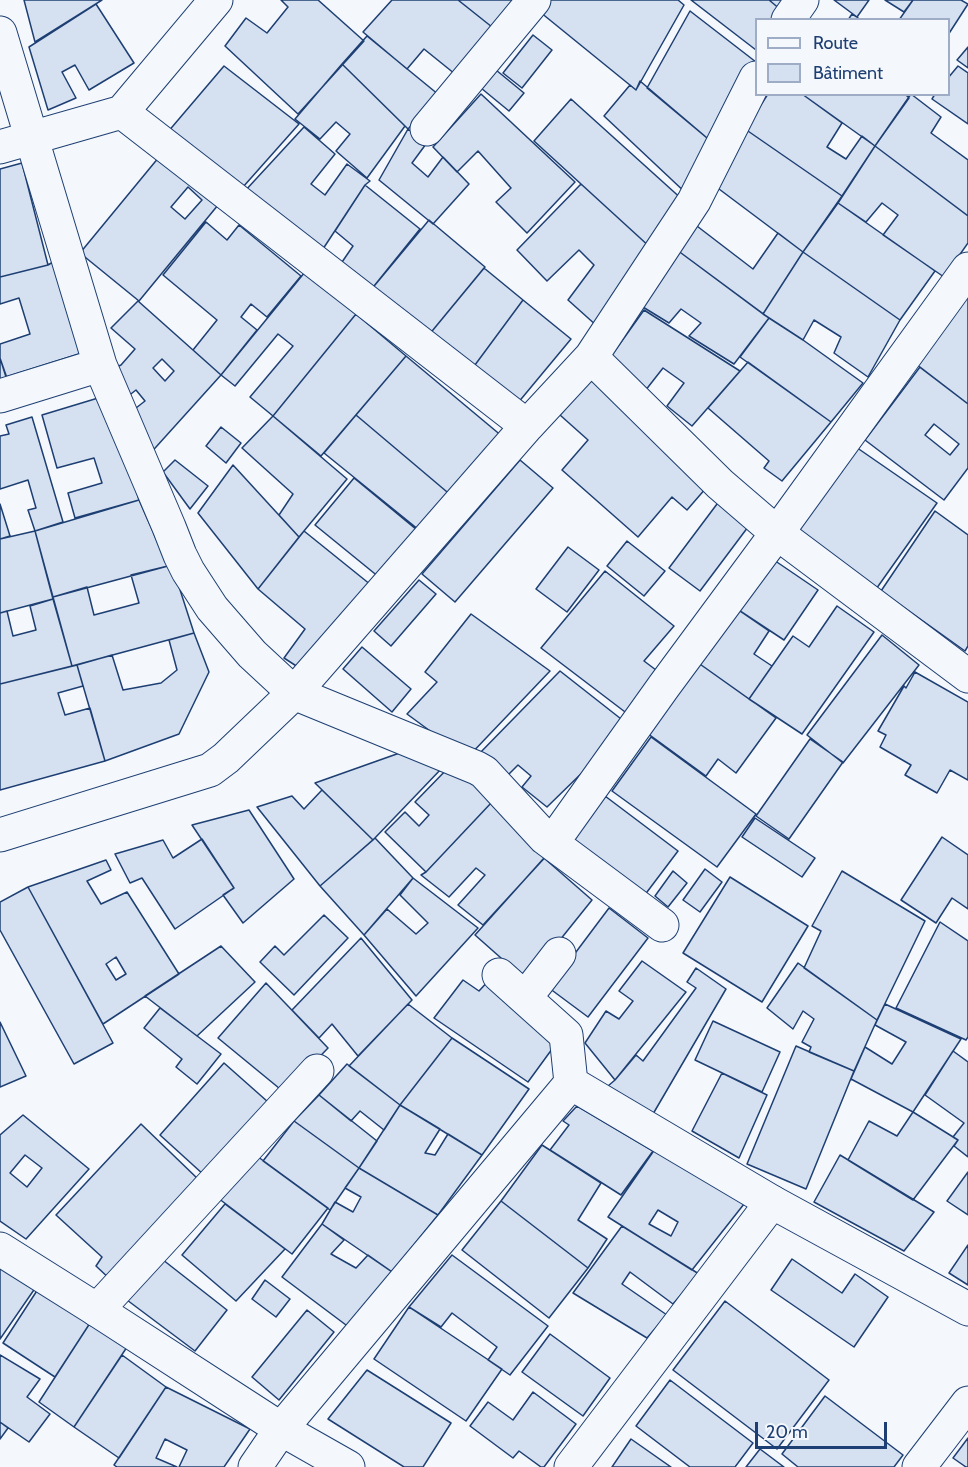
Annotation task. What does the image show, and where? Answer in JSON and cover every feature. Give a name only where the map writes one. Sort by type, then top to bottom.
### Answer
[{"type":"street","points":[[0,147],[122,112],[216,0]]},
{"type":"street","points":[[428,129],[534,0]]},
{"type":"street","points":[[789,18],[802,0]]},
{"type":"street","points":[[0,33],[100,365],[180,555],[212,608],[252,654],[294,693],[484,772],[544,838],[662,925]]},
{"type":"street","points":[[0,835],[210,770],[226,758],[294,693],[527,426],[591,357],[694,201],[755,80]]},
{"type":"street","points":[[122,112],[527,426]]},
{"type":"street","points":[[550,841],[557,836],[968,269]]},
{"type":"street","points":[[591,357],[720,484],[777,533],[965,668]]},
{"type":"street","points":[[0,396],[100,365]]},
{"type":"street","points":[[525,999],[559,954]]},
{"type":"street","points":[[255,1467],[282,1429],[570,1083],[566,1035],[499,975]]},
{"type":"street","points":[[97,1310],[316,1071]]},
{"type":"street","points":[[570,1083],[772,1202],[968,1309]]},
{"type":"street","points":[[571,1467],[772,1202]]},
{"type":"street","points":[[0,1249],[282,1429],[348,1467]]},
{"type":"street","points":[[919,1467],[968,1403]]},
{"type":"building","points":[[24,0],[102,0],[35,42]]},
{"type":"building","points":[[281,0],[318,0],[364,41],[298,114],[225,46],[246,18],[267,33],[288,7]]},
{"type":"building","points":[[392,0],[458,0],[492,27],[455,74],[424,49],[407,69],[363,32]]},
{"type":"building","points":[[458,0],[530,0],[492,27]]},
{"type":"building","points":[[550,0],[678,0],[684,5],[636,90],[540,12]]},
{"type":"building","points":[[691,0],[769,0],[781,10],[776,18],[755,18],[755,49]]},
{"type":"building","points":[[769,0],[788,0],[781,10]]},
{"type":"building","points":[[834,0],[869,0],[857,17]]},
{"type":"building","points":[[885,0],[913,0],[904,12]]},
{"type":"building","points":[[913,0],[961,0],[968,4],[950,32],[950,18],[900,18]]},
{"type":"building","points":[[96,4],[134,63],[89,90],[75,65],[62,72],[76,98],[48,110],[29,47]]},
{"type":"building","points":[[690,11],[755,61],[755,70],[713,143],[647,88]]},
{"type":"building","points":[[533,35],[552,50],[522,88],[503,73]]},
{"type":"building","points":[[367,36],[439,95],[408,129],[342,64]]},
{"type":"building","points":[[968,47],[968,68],[957,60]]},
{"type":"building","points":[[342,64],[405,126],[367,178],[336,151],[350,134],[336,122],[320,139],[295,119]]},
{"type":"building","points":[[224,66],[299,124],[243,187],[167,133]]},
{"type":"building","points":[[958,66],[968,73],[968,124],[932,99],[934,96],[950,96],[950,76]]},
{"type":"building","points":[[496,70],[524,93],[509,111],[481,88]]},
{"type":"building","points":[[640,81],[713,143],[688,195],[604,116],[630,85],[636,90]]},
{"type":"building","points":[[481,94],[575,182],[527,233],[496,202],[511,188],[478,151],[457,172],[433,147]]},
{"type":"building","points":[[767,96],[805,96],[842,123],[827,147],[846,159],[862,136],[875,146],[842,196],[745,129]]},
{"type":"building","points":[[805,96],[907,96],[909,98],[875,146]]},
{"type":"building","points":[[910,96],[914,96],[941,117],[931,133],[968,160],[968,216],[875,146]]},
{"type":"building","points":[[571,99],[684,201],[651,248],[534,141]]},
{"type":"building","points":[[304,127],[335,154],[311,184],[325,195],[347,164],[370,181],[365,185],[321,252],[244,192]]},
{"type":"building","points":[[408,129],[426,144],[412,163],[428,177],[443,157],[469,184],[433,224],[379,180]]},
{"type":"building","points":[[745,129],[842,196],[803,252],[715,186]]},
{"type":"building","points":[[875,146],[968,216],[968,243],[944,277],[883,235],[898,215],[882,203],[866,222],[838,203]]},
{"type":"building","points":[[164,151],[223,199],[139,301],[80,253]],"holes":[[[188,187],[202,200],[185,219],[171,207]]]},
{"type":"building","points":[[22,163],[48,265],[0,277],[0,169]]},
{"type":"building","points":[[581,184],[651,248],[597,326],[568,300],[594,265],[579,250],[547,281],[517,250]]},
{"type":"building","points":[[365,185],[420,229],[370,291],[340,265],[353,246],[335,231]]},
{"type":"building","points":[[838,203],[935,271],[900,320],[803,252]]},
{"type":"building","points":[[429,220],[485,267],[428,336],[370,291]]},
{"type":"building","points":[[206,222],[227,240],[239,225],[301,276],[267,317],[251,304],[241,317],[257,330],[221,375],[193,350],[217,320],[163,275]]},
{"type":"building","points":[[693,223],[753,269],[778,233],[803,252],[763,314],[677,250]]},
{"type":"building","points":[[677,250],[769,318],[734,364],[689,336],[701,323],[681,309],[669,323],[638,304]]},
{"type":"building","points":[[803,252],[900,320],[868,377],[834,353],[841,337],[814,320],[803,340],[763,314]]},
{"type":"building","points":[[53,262],[82,353],[6,377],[0,358],[0,344],[30,334],[19,298],[0,304],[0,277]]},
{"type":"building","points":[[484,268],[523,300],[472,369],[428,336]]},
{"type":"building","points":[[305,272],[356,314],[273,416],[250,397],[293,346],[278,334],[235,386],[221,375]]},
{"type":"building","points":[[968,292],[968,404],[909,359]]},
{"type":"building","points":[[523,300],[571,339],[517,404],[472,369]]},
{"type":"building","points":[[138,301],[221,375],[147,457],[107,371],[121,365],[135,349],[111,328]],"holes":[[[162,359],[174,371],[165,381],[153,368]],[[136,390],[145,401],[136,408],[127,397]]]},
{"type":"building","points":[[644,310],[740,371],[692,426],[667,406],[684,383],[663,368],[645,391],[609,359]]},
{"type":"building","points":[[356,314],[406,356],[321,456],[273,416]]},
{"type":"building","points":[[769,318],[863,383],[831,422],[740,357]]},
{"type":"building","points":[[406,356],[503,437],[453,497],[356,415]]},
{"type":"building","points":[[0,358],[8,381],[0,383]]},
{"type":"building","points":[[748,362],[831,422],[782,481],[764,468],[769,461],[708,408]]},
{"type":"building","points":[[920,367],[968,404],[968,468],[944,500],[865,440]],"holes":[[[934,424],[959,444],[950,455],[925,435]]]},
{"type":"building","points":[[593,377],[713,480],[687,510],[672,497],[638,537],[562,470],[588,440],[560,415]]},
{"type":"building","points":[[108,395],[139,500],[75,518],[68,493],[102,483],[94,458],[57,468],[42,415]]},
{"type":"building","points":[[356,415],[453,497],[424,534],[324,453]]},
{"type":"building","points":[[273,416],[347,479],[299,537],[279,515],[293,494],[242,448]]},
{"type":"building","points":[[32,417],[63,522],[35,531],[28,510],[36,508],[28,480],[0,489],[0,436],[9,434],[6,425]]},
{"type":"building","points":[[221,427],[241,443],[226,463],[206,446]]},
{"type":"building","points":[[853,445],[937,503],[874,592],[790,532]]},
{"type":"building","points":[[175,460],[208,486],[190,509],[163,472]]},
{"type":"building","points":[[520,460],[553,488],[455,602],[422,574]]},
{"type":"building","points":[[233,465],[299,537],[258,589],[198,513]]},
{"type":"building","points":[[354,478],[423,535],[385,582],[315,525]]},
{"type":"building","points":[[139,500],[168,566],[53,597],[35,531]]},
{"type":"building","points":[[720,500],[751,523],[700,591],[669,568]]},
{"type":"building","points":[[0,504],[10,536],[0,539]]},
{"type":"building","points":[[935,511],[968,535],[968,646],[965,651],[881,591]]},
{"type":"building","points":[[35,531],[53,599],[0,613],[0,539]]},
{"type":"building","points":[[304,531],[371,585],[301,669],[284,658],[305,629],[258,589]]},
{"type":"building","points":[[627,541],[665,571],[644,596],[607,566]]},
{"type":"building","points":[[568,547],[599,570],[567,612],[536,589]]},
{"type":"building","points":[[768,556],[818,590],[784,640],[734,607]]},
{"type":"building","points":[[172,565],[194,633],[72,666],[53,597],[87,587],[94,615],[139,603],[131,575]]},
{"type":"building","points":[[605,571],[674,626],[644,661],[664,676],[633,718],[541,648]]},
{"type":"building","points":[[419,580],[436,594],[391,646],[374,631]]},
{"type":"building","points":[[53,599],[72,666],[0,684],[0,613],[7,611],[13,636],[36,630],[30,606]]},
{"type":"building","points":[[837,606],[874,632],[802,734],[749,699],[793,636],[809,647]]},
{"type":"building","points":[[734,607],[769,631],[754,654],[772,666],[749,699],[697,662]]},
{"type":"building","points":[[471,614],[550,671],[467,758],[407,714],[437,682],[425,672]]},
{"type":"building","points":[[194,633],[209,672],[179,734],[105,761],[77,665],[112,655],[123,690],[161,683],[177,670],[169,640]]},
{"type":"building","points":[[882,635],[919,665],[843,763],[807,735]]},
{"type":"building","points":[[362,647],[411,689],[392,712],[343,669]]},
{"type":"building","points":[[697,662],[776,718],[736,773],[718,759],[706,776],[647,733]]},
{"type":"building","points":[[77,665],[83,686],[58,693],[65,715],[90,708],[105,761],[0,790],[0,684]]},
{"type":"building","points":[[560,671],[630,726],[547,807],[522,787],[531,776],[518,765],[505,778],[476,757]]},
{"type":"building","points":[[915,672],[968,702],[968,780],[950,770],[937,793],[905,775],[911,765],[880,747],[886,735],[878,731],[904,686],[906,688]]},
{"type":"building","points":[[651,737],[756,814],[717,867],[612,791]]},
{"type":"building","points":[[810,739],[843,762],[789,839],[756,816]]},
{"type":"building","points":[[408,750],[443,767],[373,840],[315,783]]},
{"type":"building","points":[[452,764],[492,802],[426,872],[385,832],[405,812],[419,826],[429,815],[415,802]]},
{"type":"building","points":[[322,790],[373,840],[320,886],[257,807],[292,796],[304,809]]},
{"type":"building","points":[[605,796],[678,851],[644,896],[571,842]]},
{"type":"building","points":[[492,802],[550,852],[483,925],[458,905],[485,875],[476,868],[449,897],[421,875]]},
{"type":"building","points":[[249,810],[294,879],[243,923],[223,895],[234,888],[192,825]]},
{"type":"building","points":[[755,818],[815,858],[802,877],[742,837]]},
{"type":"building","points":[[942,837],[968,855],[968,909],[952,898],[936,923],[901,900]]},
{"type":"building","points":[[375,838],[413,878],[364,935],[320,886]]},
{"type":"building","points":[[202,839],[234,888],[175,929],[142,878],[130,883],[115,854],[163,840],[173,858]]},
{"type":"building","points":[[544,858],[592,900],[527,981],[475,935]]},
{"type":"building","points":[[106,860],[111,870],[87,881],[101,904],[127,892],[179,974],[103,1024],[28,887]],"holes":[[[116,957],[126,974],[116,980],[106,964]]]},
{"type":"building","points":[[705,869],[722,882],[700,912],[683,900]]},
{"type":"building","points":[[673,871],[687,883],[668,907],[655,896]]},
{"type":"building","points":[[842,871],[925,921],[877,1020],[804,968],[821,931],[812,926]]},
{"type":"building","points":[[730,877],[808,926],[762,1002],[683,953]]},
{"type":"building","points":[[413,878],[478,928],[416,996],[364,935],[387,909],[416,934],[428,923],[400,895]]},
{"type":"building","points":[[28,887],[113,1043],[74,1064],[0,930],[0,902]]},
{"type":"building","points":[[609,908],[648,938],[588,1017],[549,988]]},
{"type":"building","points":[[324,915],[348,938],[294,995],[260,962],[275,946],[284,955]]},
{"type":"building","points":[[940,922],[968,941],[968,1037],[966,1040],[896,1008]]},
{"type":"building","points":[[361,938],[412,1000],[358,1056],[332,1024],[319,1038],[292,1010]]},
{"type":"building","points":[[221,946],[255,982],[197,1036],[145,996]]},
{"type":"building","points":[[642,961],[686,992],[615,1080],[585,1043],[606,1011],[619,1019],[633,1001],[619,991]]},
{"type":"building","points":[[798,963],[877,1020],[854,1071],[809,1052],[811,1047],[802,1042],[814,1019],[803,1011],[793,1029],[767,1008]]},
{"type":"building","points":[[696,968],[726,989],[653,1114],[608,1086],[636,1055],[643,1061],[696,988],[687,982]]},
{"type":"building","points":[[491,978],[563,1034],[528,1082],[434,1018],[463,980],[479,991]]},
{"type":"building","points":[[266,983],[328,1048],[285,1093],[218,1038]]},
{"type":"building","points":[[408,1004],[452,1038],[400,1105],[349,1066]]},
{"type":"building","points":[[885,1004],[961,1039],[913,1112],[851,1079],[865,1047],[892,1064],[906,1042],[875,1025]]},
{"type":"building","points":[[160,1008],[221,1054],[197,1084],[176,1067],[182,1059],[144,1028]]},
{"type":"building","points":[[713,1021],[780,1052],[762,1092],[695,1060]]},
{"type":"building","points":[[0,1022],[26,1076],[0,1087]]},
{"type":"building","points":[[452,1038],[529,1089],[482,1155],[400,1105]]},
{"type":"building","points":[[796,1046],[854,1071],[806,1189],[747,1164]]},
{"type":"building","points":[[953,1051],[968,1062],[968,1157],[954,1146],[958,1140],[953,1137],[964,1123],[925,1095]]},
{"type":"building","points":[[224,1063],[268,1102],[204,1175],[160,1135]]},
{"type":"building","points":[[347,1064],[400,1105],[384,1130],[360,1111],[351,1121],[319,1095]]},
{"type":"building","points":[[722,1073],[767,1095],[739,1158],[692,1131]]},
{"type":"building","points":[[319,1095],[377,1141],[359,1168],[294,1121]]},
{"type":"building","points":[[400,1105],[440,1129],[425,1153],[435,1155],[448,1134],[482,1155],[438,1215],[359,1168]]},
{"type":"building","points":[[577,1106],[653,1151],[621,1195],[550,1150],[569,1125],[563,1121]]},
{"type":"building","points":[[913,1112],[958,1140],[913,1200],[848,1160],[869,1121],[897,1136]]},
{"type":"building","points":[[23,1115],[89,1169],[26,1239],[0,1221],[0,1135]],"holes":[[[25,1155],[42,1168],[27,1187],[10,1173]]]},
{"type":"building","points":[[294,1121],[359,1168],[330,1210],[263,1161]]},
{"type":"building","points":[[141,1124],[199,1180],[112,1281],[96,1266],[102,1257],[56,1215]]},
{"type":"building","points":[[542,1145],[601,1183],[578,1220],[607,1239],[588,1268],[501,1201]]},
{"type":"building","points":[[655,1149],[744,1204],[692,1270],[608,1217]],"holes":[[[658,1210],[678,1222],[671,1236],[649,1224]]]},
{"type":"building","points":[[250,1151],[328,1208],[292,1254],[214,1195]]},
{"type":"building","points":[[840,1155],[934,1212],[904,1251],[814,1202]]},
{"type":"building","points":[[359,1168],[438,1215],[392,1272],[322,1224],[335,1202],[353,1212],[361,1197],[345,1188]]},
{"type":"building","points":[[968,1172],[968,1215],[947,1201]]},
{"type":"building","points":[[501,1201],[588,1268],[549,1318],[462,1250]]},
{"type":"building","points":[[225,1204],[285,1249],[236,1301],[182,1255]]},
{"type":"building","points":[[322,1224],[344,1240],[331,1254],[356,1268],[368,1255],[398,1276],[354,1331],[282,1277]]},
{"type":"building","points":[[622,1226],[699,1274],[673,1304],[630,1272],[622,1284],[667,1315],[647,1338],[573,1293]]},
{"type":"building","points":[[968,1245],[968,1285],[949,1273]]},
{"type":"building","points":[[452,1255],[548,1326],[510,1375],[488,1360],[497,1347],[452,1313],[441,1327],[409,1307]]},
{"type":"building","points":[[158,1256],[227,1310],[195,1351],[123,1297]]},
{"type":"building","points":[[792,1259],[842,1293],[855,1274],[888,1297],[854,1347],[771,1290]]},
{"type":"building","points":[[0,1263],[38,1284],[0,1339]]},
{"type":"building","points":[[265,1280],[290,1299],[276,1317],[252,1299]]},
{"type":"building","points":[[40,1286],[92,1320],[55,1377],[3,1343]]},
{"type":"building","points":[[725,1301],[829,1380],[777,1449],[673,1370]]},
{"type":"building","points":[[409,1307],[502,1369],[466,1421],[374,1359]]},
{"type":"building","points":[[307,1310],[334,1332],[279,1400],[252,1377]]},
{"type":"building","points":[[92,1320],[129,1344],[74,1427],[39,1402]]},
{"type":"building","points":[[550,1334],[610,1378],[583,1416],[522,1372]]},
{"type":"building","points":[[0,1355],[40,1379],[27,1397],[50,1414],[29,1442],[0,1422]]},
{"type":"building","points":[[122,1355],[166,1387],[119,1458],[74,1427]]},
{"type":"building","points":[[367,1370],[451,1423],[423,1467],[404,1467],[328,1419]]},
{"type":"building","points":[[670,1380],[753,1443],[735,1467],[690,1467],[636,1426]]},
{"type":"building","points":[[166,1387],[250,1429],[224,1467],[179,1467],[187,1450],[165,1439],[156,1458],[177,1467],[117,1467],[114,1465]]},
{"type":"building","points":[[533,1392],[576,1424],[544,1467],[519,1451],[513,1458],[470,1426],[488,1402],[513,1420]]},
{"type":"building","points":[[825,1396],[903,1455],[894,1467],[798,1467],[782,1454]]},
{"type":"building","points":[[0,1422],[8,1428],[0,1439]]},
{"type":"building","points":[[968,1438],[968,1467],[966,1467],[953,1458]]},
{"type":"building","points":[[631,1439],[671,1467],[612,1467]]},
{"type":"building","points":[[760,1449],[784,1467],[746,1467]]}]
